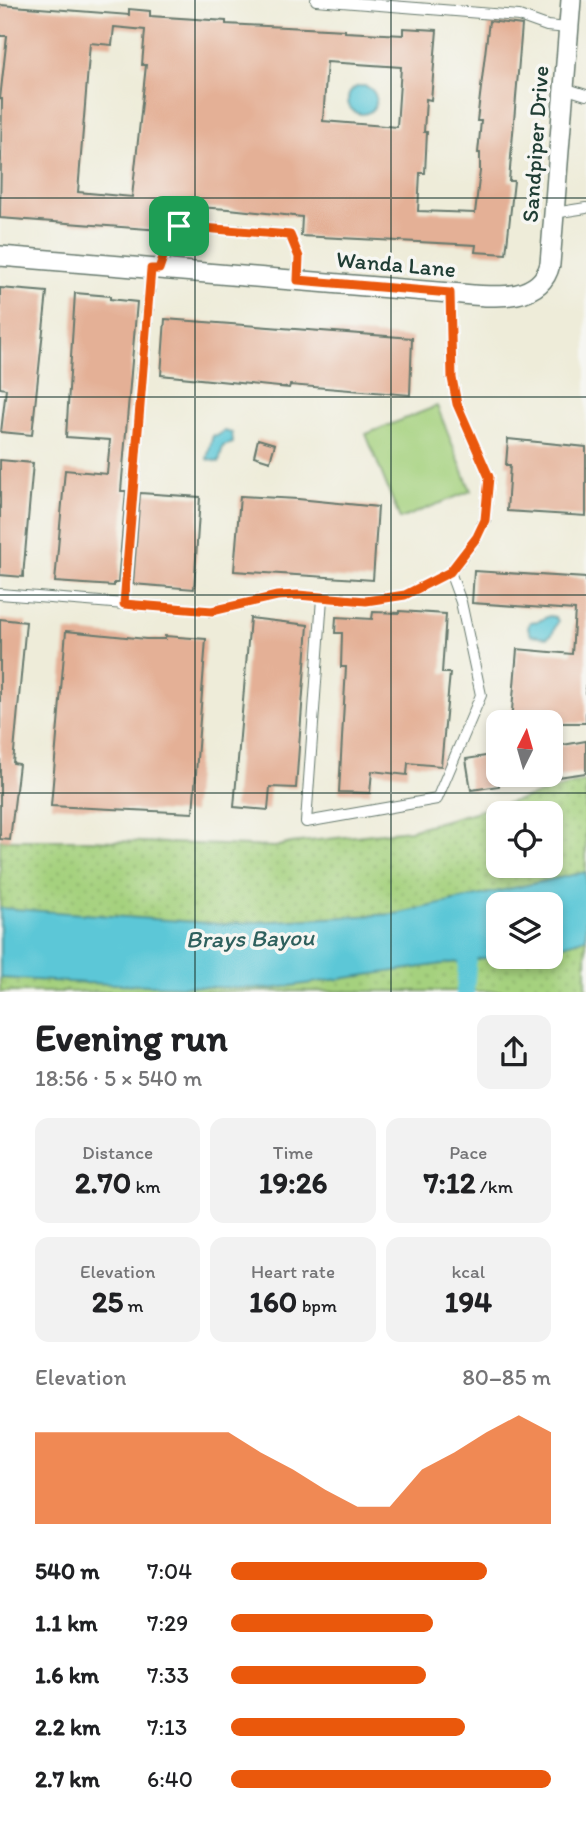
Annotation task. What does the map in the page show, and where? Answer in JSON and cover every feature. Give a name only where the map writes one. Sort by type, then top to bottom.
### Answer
[{"type":"street","name":"Sandpiper Drive","points":[[536,287],[547,274],[570,0]]},
{"type":"street","name":"Wanda Lane","points":[[0,256],[450,293],[513,295],[536,287]]},
{"type":"lane","points":[[316,0],[519,16],[547,26],[568,28]]},
{"type":"lane","points":[[564,88],[586,95]]},
{"type":"lane","points":[[554,213],[586,208]]},
{"type":"lane","points":[[124,604],[155,269],[172,231],[179,226],[290,235],[299,257],[298,280]]},
{"type":"lane","points":[[0,594],[212,611],[277,596],[298,595],[366,601],[405,595],[450,572],[477,537],[485,520],[489,477],[457,404],[452,378],[450,293]]},
{"type":"lane","points":[[322,598],[306,822],[437,799],[481,695],[461,602],[450,572]]},
{"type":"green space","points":[[437,406],[471,491],[400,519],[366,434]]},
{"type":"green space","points":[[586,781],[586,991],[0,992],[0,840],[87,840],[275,847],[410,830],[486,809],[486,878],[563,878],[563,801],[514,801]]},
{"type":"water","points":[[362,86],[372,90],[376,100],[372,110],[362,114],[352,110],[348,100],[352,90]]},
{"type":"water","points":[[224,431],[232,433],[233,443],[223,446],[219,462],[207,459],[213,435],[217,436]]},
{"type":"water","points":[[549,616],[558,621],[552,634],[547,637],[531,635],[528,628],[530,622]]},
{"type":"water","points":[[586,872],[586,938],[563,945],[563,892],[495,892],[563,878]]},
{"type":"water","name":"Brays Bayou","points":[[486,894],[486,958],[270,989],[0,978],[0,908],[223,924],[395,914]]},
{"type":"building","points":[[0,5],[129,15],[129,9],[150,11],[150,16],[345,32],[403,35],[403,28],[437,30],[431,100],[426,99],[425,173],[420,173],[418,211],[475,213],[480,171],[478,153],[481,121],[477,121],[489,21],[522,25],[509,181],[514,181],[506,254],[475,252],[476,245],[301,236],[302,217],[229,209],[163,205],[161,230],[0,218],[0,99],[7,36],[0,36]],"holes":[[[114,27],[145,30],[142,65],[146,65],[132,197],[78,192],[90,43],[112,45]],[[327,62],[401,67],[397,127],[323,121]]]},
{"type":"building","points":[[0,288],[47,292],[32,435],[1,432],[6,389],[0,388]]},
{"type":"building","points":[[75,293],[137,302],[121,491],[126,491],[118,583],[114,583],[114,586],[55,582],[65,470],[107,474],[110,440],[66,437]]},
{"type":"building","points":[[165,319],[412,338],[410,395],[290,385],[289,388],[161,375]]},
{"type":"building","points":[[258,439],[275,444],[270,461],[254,456]]},
{"type":"building","points":[[508,439],[586,447],[586,516],[507,511],[510,465],[506,465]]},
{"type":"building","points":[[0,460],[33,463],[23,577],[0,575]]},
{"type":"building","points":[[140,493],[200,497],[194,589],[133,584]]},
{"type":"building","points":[[240,496],[378,507],[373,580],[234,571]]},
{"type":"building","points":[[474,571],[586,578],[586,723],[564,723],[564,710],[512,710],[517,649],[572,654],[575,610],[472,603]]},
{"type":"building","points":[[373,612],[446,614],[442,673],[450,673],[441,766],[408,763],[407,775],[372,771],[370,793],[339,792],[346,667],[341,667],[342,633],[335,633],[336,617],[372,619]]},
{"type":"building","points":[[250,618],[308,625],[296,788],[270,787],[268,810],[234,807]]},
{"type":"building","points":[[0,619],[26,622],[13,763],[19,764],[10,840],[0,839]]},
{"type":"building","points":[[66,631],[146,639],[165,639],[165,636],[206,639],[193,813],[51,806]]},
{"type":"building","points":[[586,741],[586,773],[564,776],[564,745]]},
{"type":"building","points":[[486,756],[486,788],[471,790],[466,759]]},
{"type":"waterway","points":[[465,992],[469,939]]},
{"type":"route","points":[[179,226],[290,235],[299,257],[298,280],[450,293],[452,378],[457,404],[489,477],[485,520],[477,537],[450,572],[405,595],[366,601],[298,595],[277,596],[212,611],[124,604],[151,269],[159,269],[172,231],[179,226]]}]
